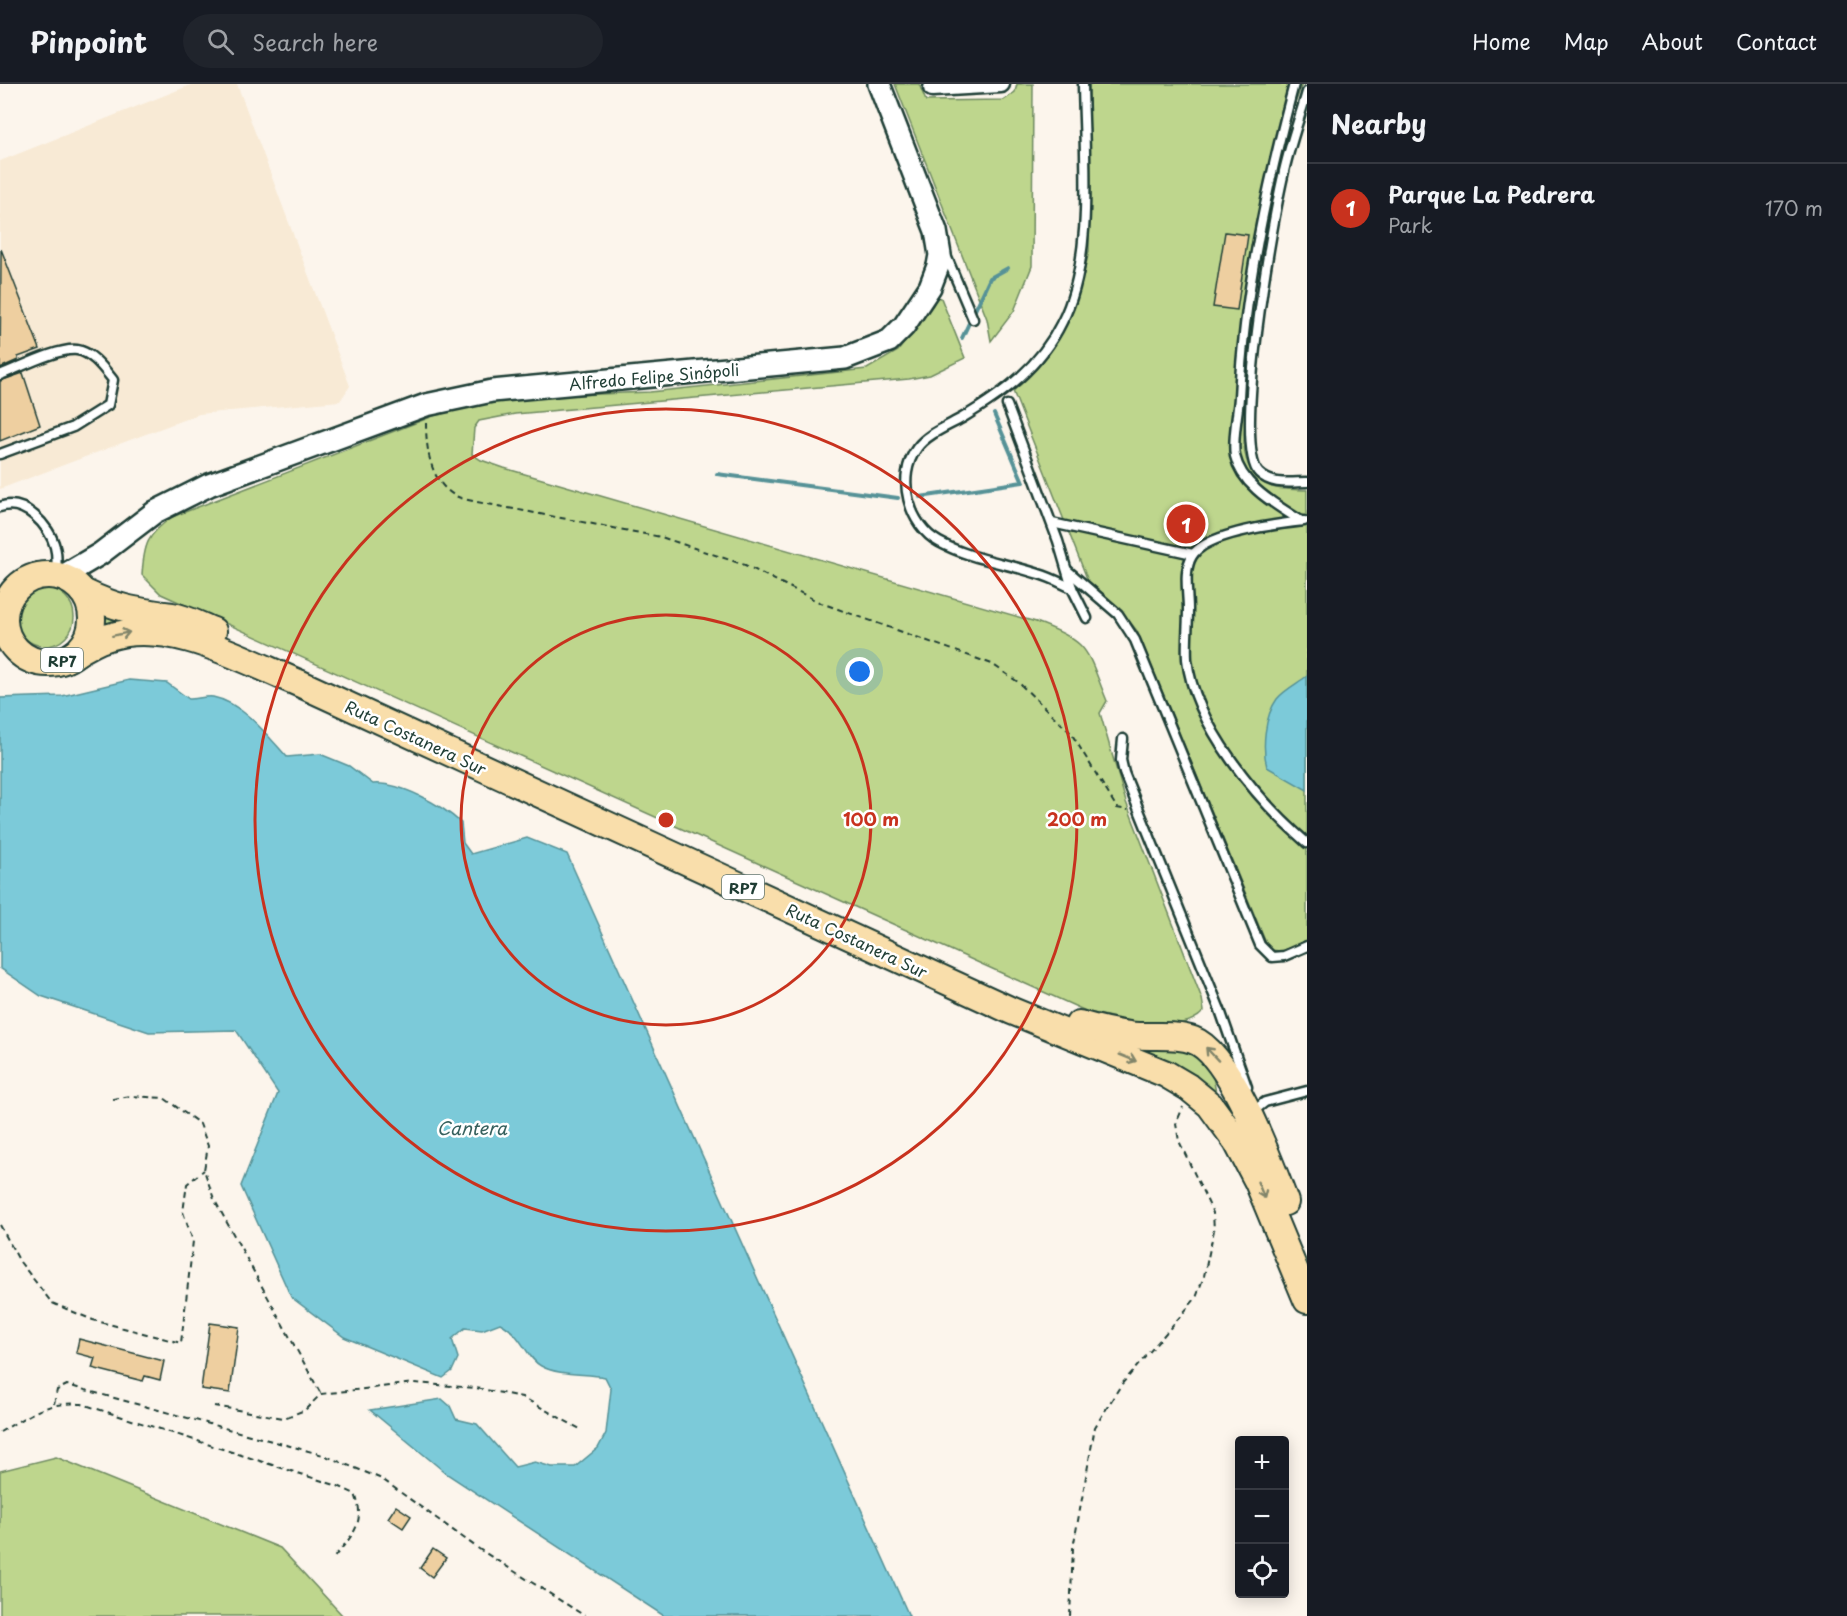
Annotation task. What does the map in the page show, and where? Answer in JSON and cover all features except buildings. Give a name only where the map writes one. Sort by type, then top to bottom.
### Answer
[{"type":"main road","name":"Ruta Costanera Sur","points":[[1244,1119],[1210,1105],[1194,1091],[1166,1074],[1011,1011],[323,694],[212,647],[156,630],[133,631],[108,637],[68,658],[54,662],[39,662],[25,657],[7,641],[3,620],[5,606],[12,592],[11,585],[44,575],[71,584],[113,607],[148,615],[174,616],[225,636],[1065,1019],[1109,1032],[1178,1037],[1194,1041],[1215,1057],[1229,1077],[1244,1119],[1307,1258]]},
{"type":"main road","name":"RP7","points":[[68,658],[79,649],[87,637],[91,623],[91,609],[71,584]]},
{"type":"main road","name":"Ruta Costanera Sur","points":[[1244,1119],[1258,1182],[1307,1300]]},
{"type":"street","name":"Alfredo Felipe Sinópoli","points":[[71,584],[115,551],[155,512],[209,485],[426,405],[492,392],[845,358],[889,341],[904,326],[930,287],[940,255],[936,231],[879,84]]},
{"type":"street","points":[[932,88],[1001,84]]},
{"type":"lane","points":[[1072,588],[1040,574],[960,552],[937,541],[922,530],[914,519],[906,483],[908,463],[918,446],[1002,394],[1023,376],[1042,357],[1063,321],[1076,287],[1083,228],[1083,84]]},
{"type":"lane","points":[[1294,84],[1274,160],[1257,243],[1240,369],[1235,456],[1254,489],[1304,521]]},
{"type":"lane","points":[[1307,92],[1281,187],[1251,369],[1250,413],[1253,465],[1260,474],[1274,482],[1307,482]]},
{"type":"lane","points":[[936,231],[973,319]]},
{"type":"lane","points":[[0,375],[61,353],[78,350],[95,359],[113,380],[108,405],[74,427],[0,454]]},
{"type":"lane","points":[[1007,405],[1052,523],[1072,588],[1087,618]]},
{"type":"lane","points":[[0,507],[6,505],[24,509],[43,524],[55,545],[71,584]]},
{"type":"lane","points":[[1304,521],[1254,529],[1209,542],[1193,554],[1186,571],[1187,659],[1193,687],[1243,780],[1307,843]]},
{"type":"lane","points":[[1052,523],[1193,554]]},
{"type":"lane","points":[[1067,570],[1118,614],[1134,640],[1260,945],[1272,957],[1284,956],[1307,946]]},
{"type":"lane","points":[[1123,739],[1121,760],[1124,773],[1220,1010],[1244,1119],[1265,1102],[1307,1091]]},
{"type":"path","points":[[426,405],[426,434],[430,464],[438,480],[454,495],[477,502],[661,537],[745,565],[821,603],[992,664],[1018,682],[1071,734],[1117,808],[1140,813]]},
{"type":"path","points":[[1070,1616],[1073,1548],[1095,1427],[1121,1385],[1196,1298],[1204,1276],[1214,1230],[1213,1213],[1179,1141],[1176,1124],[1194,1091]]},
{"type":"path","points":[[113,1100],[131,1096],[164,1098],[200,1124],[208,1146],[204,1170],[214,1199],[321,1394]]},
{"type":"path","points":[[0,1225],[20,1262],[52,1303],[93,1320],[181,1343],[193,1241],[183,1212],[184,1202],[187,1184],[204,1170]]},
{"type":"path","points":[[214,1406],[284,1418],[305,1410],[321,1394],[414,1383],[476,1388],[522,1397],[580,1429]]},
{"type":"path","points":[[54,1404],[57,1390],[67,1385],[323,1455],[361,1470],[382,1479],[479,1548],[585,1616]]},
{"type":"path","points":[[0,1432],[42,1408],[61,1402],[82,1404],[338,1486],[355,1494],[360,1509],[358,1525],[332,1560]]},
{"type":"shaded area","points":[[193,84],[237,84],[350,386],[340,401],[199,414],[0,489],[0,161]]},
{"type":"green space","points":[[895,84],[919,84],[926,101],[1004,100],[1015,92],[1017,84],[1033,84],[1032,266],[1014,311],[991,341],[987,319]]},
{"type":"green space","points":[[1089,84],[1302,84],[1278,162],[1261,243],[1251,326],[1244,439],[1245,456],[1251,470],[1262,482],[1275,488],[1307,490],[1307,943],[1280,951],[1271,950],[1266,943],[1137,631],[1123,613],[1088,581],[1013,391],[1030,376],[1055,345],[1072,311],[1084,272],[1089,251]]},
{"type":"green space","points":[[936,297],[941,298],[965,358],[930,375],[909,379],[515,414],[479,421],[474,428],[472,454],[481,460],[504,468],[1036,622],[1077,642],[1090,659],[1107,701],[1100,713],[1126,802],[1202,999],[1204,1011],[1194,1019],[1165,1025],[1149,1024],[1088,1012],[161,594],[142,575],[148,541],[157,529],[172,517],[454,408],[502,398],[650,392],[867,369],[898,351],[933,305]]},
{"type":"green space","points":[[39,588],[51,588],[66,596],[74,611],[74,623],[66,638],[51,646],[39,646],[24,638],[16,623],[16,611],[24,596]]},
{"type":"green space","points":[[97,602],[120,613],[189,624],[1058,1019],[1110,1036],[1183,1042],[1199,1047],[1211,1065],[1216,1093],[1209,1098],[1192,1078],[1125,1045],[1049,1019],[195,630],[146,626],[98,634],[101,620]]},
{"type":"green space","points":[[56,1457],[280,1548],[343,1616],[0,1616],[0,1471]]},
{"type":"water","points":[[1307,676],[1307,790],[1267,767],[1265,742],[1269,715],[1277,699]]},
{"type":"water","name":"Cantera","points":[[129,680],[167,683],[189,699],[213,697],[224,700],[254,721],[287,757],[320,754],[349,766],[373,784],[395,787],[432,802],[461,823],[463,843],[471,854],[527,838],[567,854],[909,1616],[664,1616],[447,1474],[370,1410],[442,1399],[450,1406],[456,1419],[477,1424],[515,1467],[535,1462],[552,1467],[575,1467],[598,1448],[606,1433],[611,1389],[605,1377],[564,1373],[541,1366],[514,1334],[500,1323],[482,1330],[465,1328],[452,1339],[458,1358],[452,1371],[443,1378],[344,1337],[291,1297],[241,1186],[278,1093],[236,1030],[149,1032],[41,996],[0,968],[0,698],[62,696]]},
{"type":"waterway","points":[[962,338],[990,278],[1008,268]]},
{"type":"waterway","points":[[920,497],[1023,482],[994,414]]},
{"type":"waterway","points":[[717,474],[898,498]]},
{"type":"place","name":"Parque La Pedrera","points":[[1186,524]]}]
